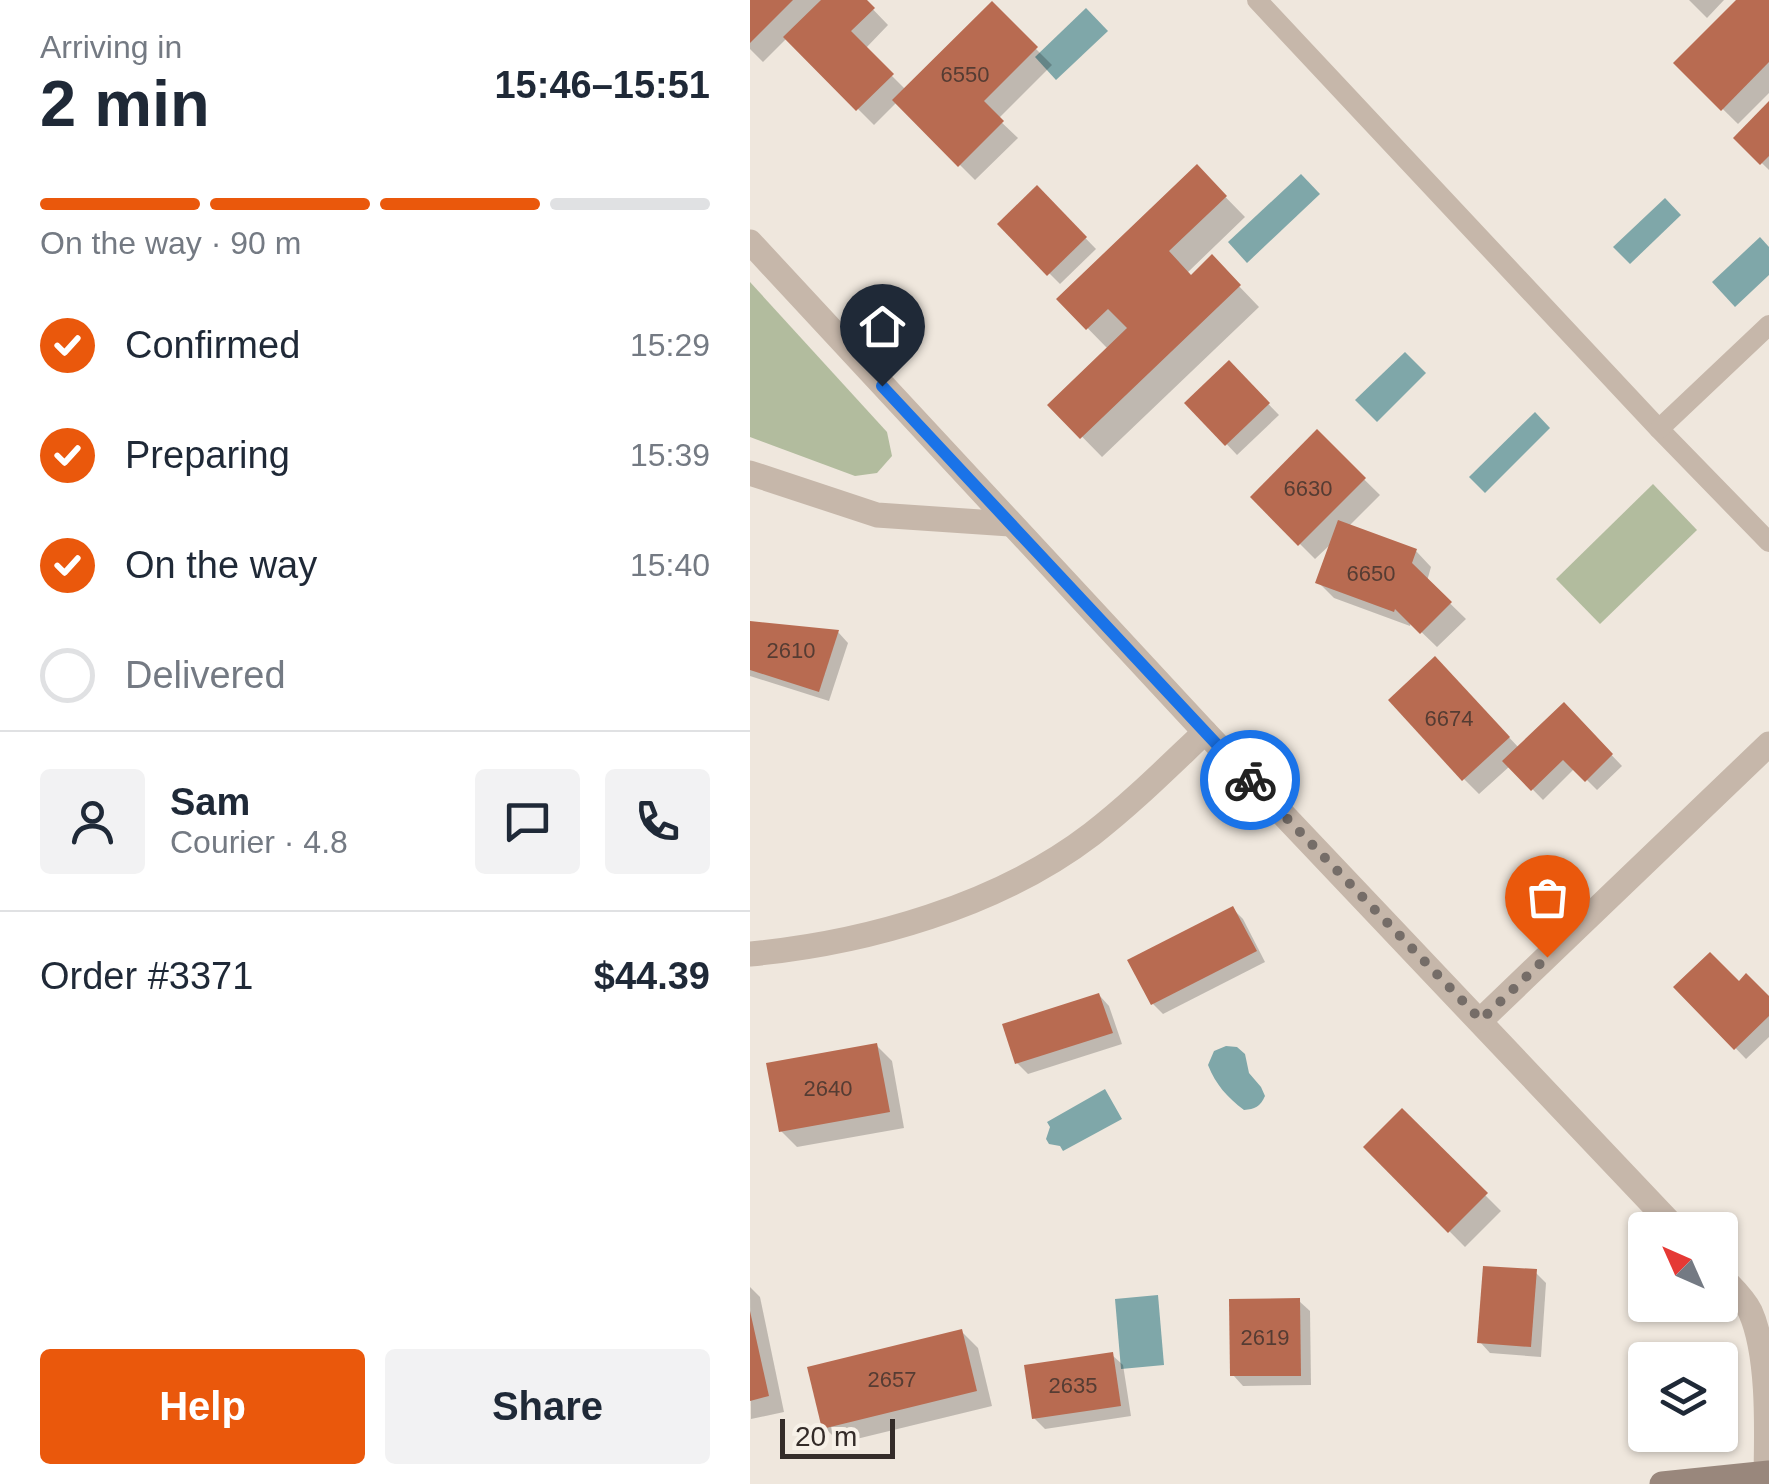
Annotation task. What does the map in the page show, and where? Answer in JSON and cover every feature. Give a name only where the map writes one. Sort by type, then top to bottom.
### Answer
[{"type":"main road","points":[[1662,1484],[1768,1474]]},
{"type":"street","points":[[750,242],[1204,732],[1661,1212]]},
{"type":"street","points":[[750,473],[877,515],[1010,524]]},
{"type":"street","points":[[750,954],[874,934],[958,906],[1028,873],[1089,837],[1204,732]]},
{"type":"street","points":[[1481,1020],[1769,744]]},
{"type":"street","points":[[1738,1294],[1753,1316],[1762,1349],[1768,1474]]},
{"type":"lane","points":[[1257,0],[1659,430],[1769,542]]},
{"type":"lane","points":[[1659,430],[1769,326]]},
{"type":"green space","points":[[750,282],[887,432],[892,456],[877,473],[855,476],[750,437]]},
{"type":"green space","points":[[1653,484],[1697,530],[1600,624],[1556,579]]},
{"type":"water","points":[[1086,8],[1108,31],[1056,80],[1035,57]]},
{"type":"water","points":[[1301,174],[1320,194],[1247,263],[1228,242]]},
{"type":"water","points":[[1665,198],[1681,215],[1630,264],[1613,247]]},
{"type":"water","points":[[1760,237],[1769,247],[1769,275],[1735,307],[1712,282]]},
{"type":"water","points":[[1405,352],[1426,373],[1377,422],[1355,400]]},
{"type":"water","points":[[1535,412],[1550,428],[1485,493],[1469,477]]},
{"type":"water","points":[[1237,1047],[1245,1054],[1249,1073],[1261,1087],[1265,1096],[1254,1108],[1244,1110],[1238,1105],[1211,1072],[1208,1065],[1214,1051]]},
{"type":"water","points":[[1105,1089],[1122,1119],[1063,1151],[1060,1146],[1049,1144],[1047,1122]]},
{"type":"water","points":[[1158,1295],[1164,1365],[1121,1369],[1115,1299]]},
{"type":"building","points":[[750,0],[793,0],[750,43]]},
{"type":"building","points":[[821,0],[867,0],[875,8],[851,31],[894,74],[856,111],[783,37]]},
{"type":"building","points":[[1736,0],[1769,0],[1769,62],[1721,111],[1673,63]]},
{"type":"building","points":[[992,1],[1038,47],[984,101],[1004,121],[958,167],[892,100]]},
{"type":"building","points":[[1769,101],[1769,156],[1760,165],[1733,138]]},
{"type":"building","points":[[1197,164],[1227,196],[1169,251],[1191,275],[1212,254],[1241,285],[1080,439],[1047,405],[1127,328],[1108,309],[1086,330],[1056,299]]},
{"type":"building","points":[[1037,185],[1087,237],[1047,276],[997,224]]},
{"type":"building","points":[[1229,360],[1270,403],[1225,446],[1184,403]]},
{"type":"building","points":[[1317,429],[1366,478],[1298,546],[1250,497]]},
{"type":"building","points":[[1338,520],[1417,549],[1412,563],[1452,602],[1420,634],[1395,609],[1394,612],[1315,583]]},
{"type":"building","points":[[750,621],[839,630],[819,692],[750,670]]},
{"type":"building","points":[[1435,656],[1510,737],[1462,781],[1388,700]]},
{"type":"building","points":[[1564,702],[1613,754],[1585,782],[1563,760],[1531,791],[1502,761]]},
{"type":"building","points":[[1233,906],[1257,951],[1151,1005],[1127,960]]},
{"type":"building","points":[[1710,952],[1739,981],[1746,973],[1769,996],[1769,1016],[1734,1050],[1673,987]]},
{"type":"building","points":[[1099,993],[1113,1033],[1015,1064],[1002,1024]]},
{"type":"building","points":[[877,1043],[890,1112],[779,1132],[766,1063]]},
{"type":"building","points":[[1402,1108],[1488,1193],[1448,1233],[1363,1147]]},
{"type":"building","points":[[1483,1266],[1537,1269],[1531,1347],[1477,1343]]},
{"type":"building","points":[[1300,1298],[1301,1376],[1230,1376],[1229,1299]]},
{"type":"building","points":[[750,1311],[769,1396],[750,1401]]},
{"type":"building","points":[[962,1329],[977,1391],[822,1429],[807,1367]]},
{"type":"building","points":[[1113,1352],[1121,1406],[1032,1419],[1024,1365]]},
{"type":"way so far","points":[[1250,780],[1481,1020],[1547,957]]},
{"type":"route","points":[[882,386],[1250,780]]}]
